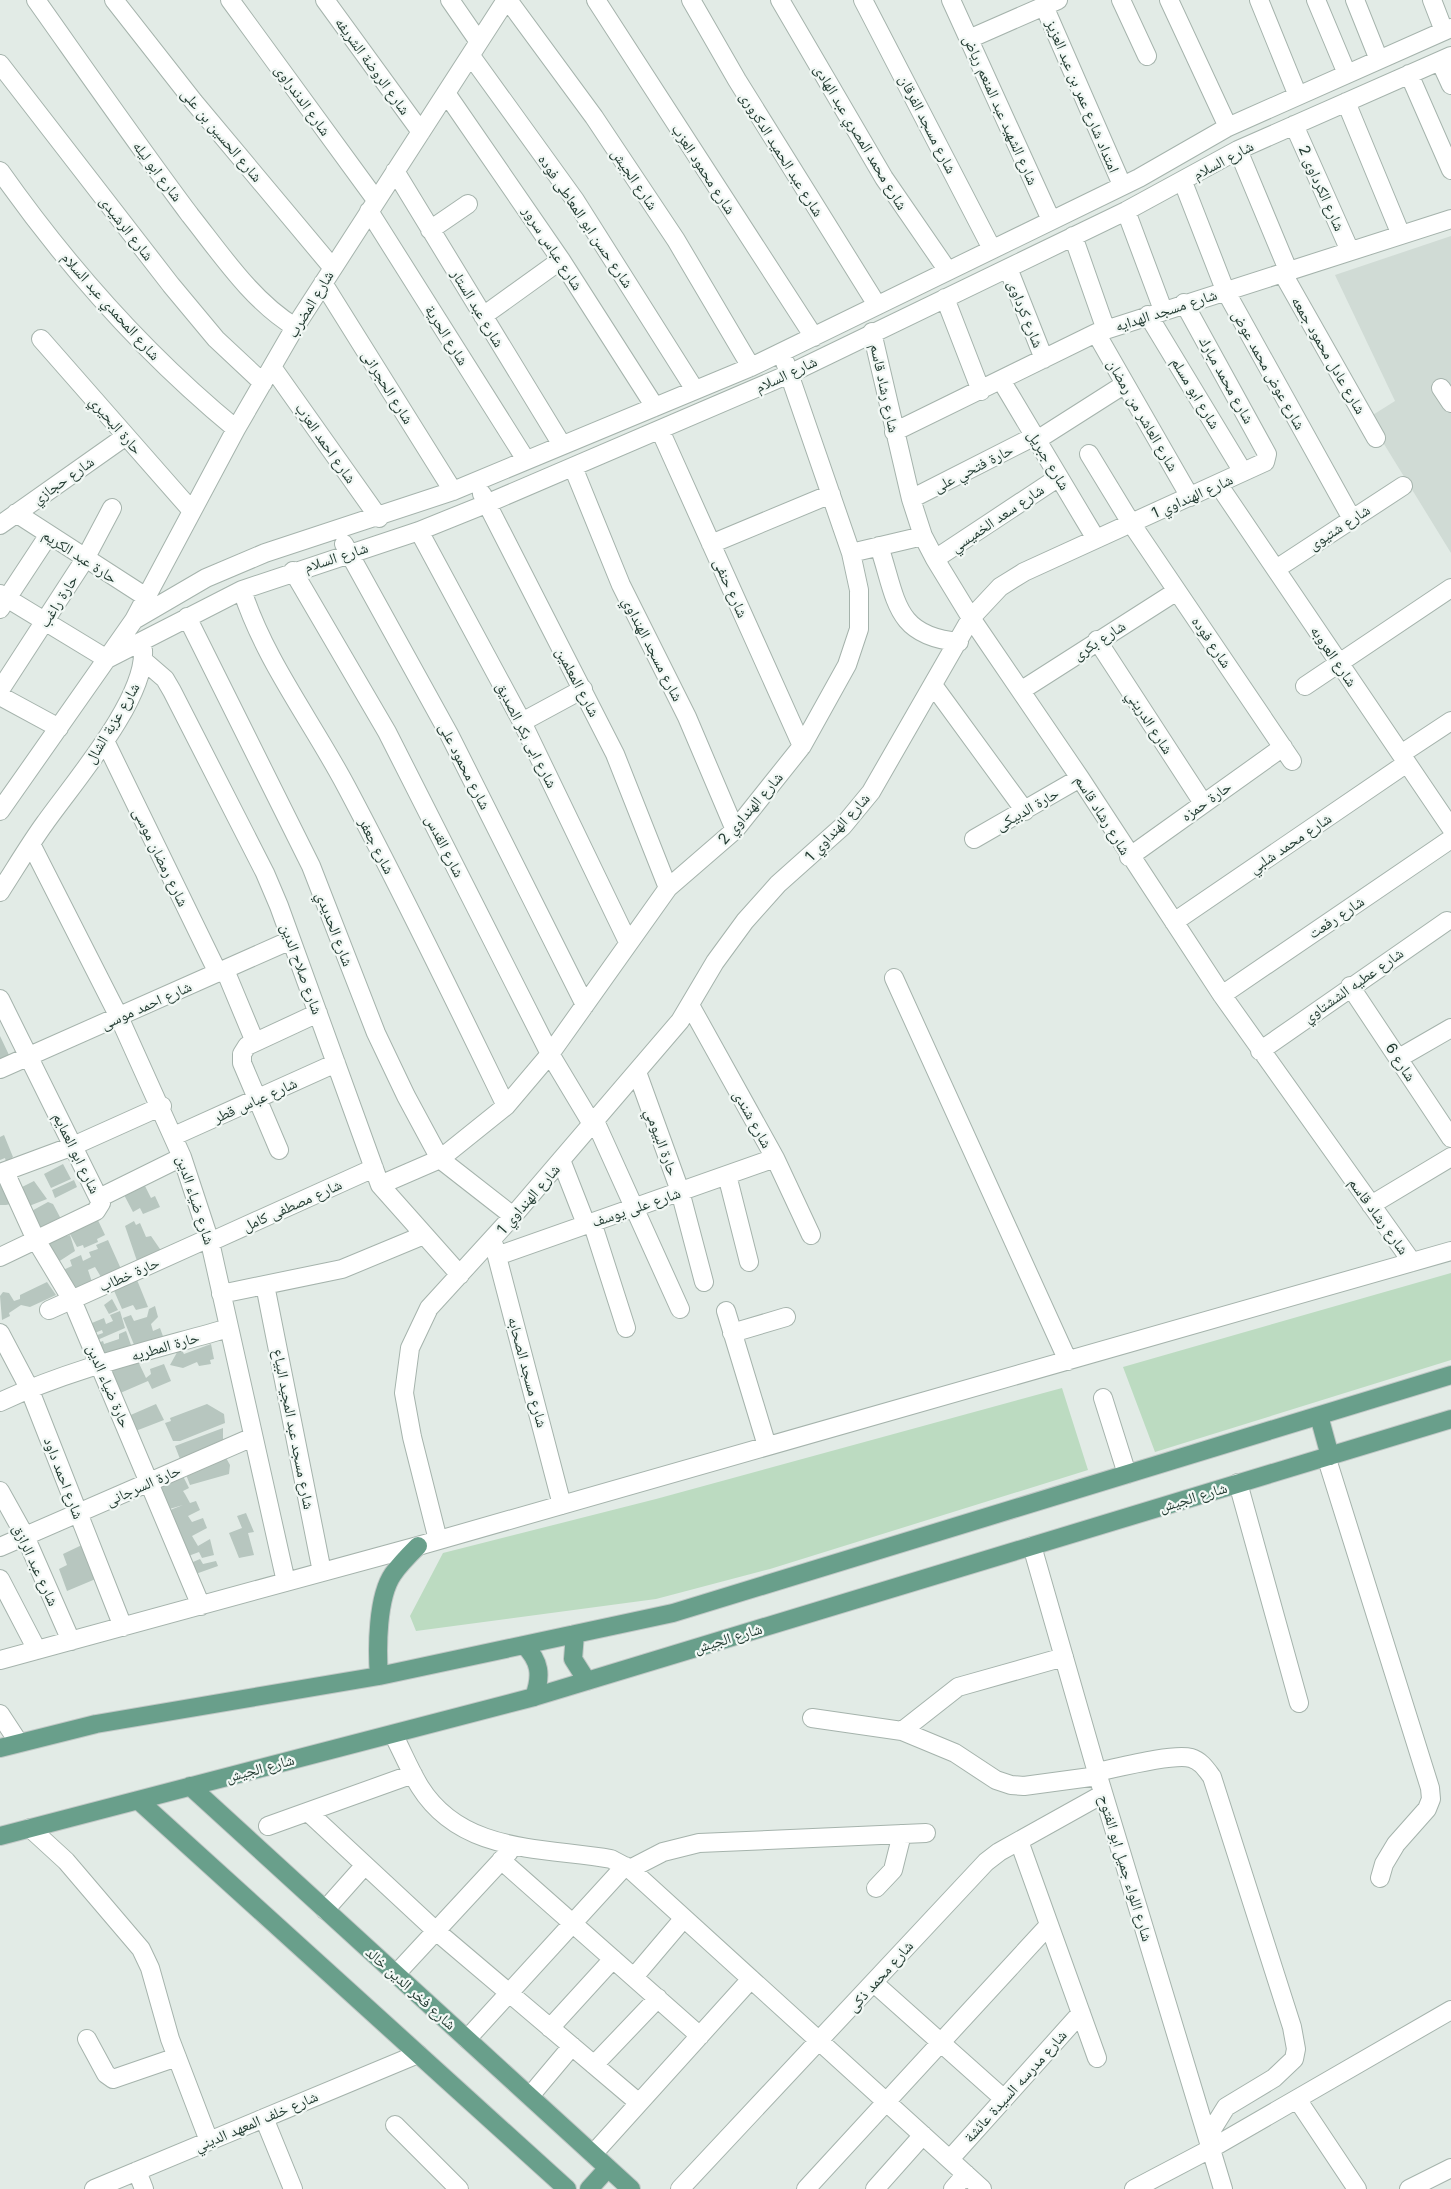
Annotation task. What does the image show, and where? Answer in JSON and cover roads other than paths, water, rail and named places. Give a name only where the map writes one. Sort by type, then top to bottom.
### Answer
[{"type":"main road","points":[[0,1748],[96,1724],[379,1676],[673,1613],[1451,1376]]},
{"type":"main road","points":[[1319,1416],[1328,1456]]},
{"type":"main road","name":"شارع الجيش","points":[[0,1836],[587,1681],[1451,1419]]},
{"type":"main road","points":[[379,1676],[377,1642],[385,1593],[391,1576],[418,1546]]},
{"type":"main road","points":[[575,1634],[573,1659],[587,1681]]},
{"type":"main road","points":[[524,1645],[534,1655],[539,1668],[539,1683],[534,1696]]},
{"type":"main road","name":"شارع فخر الدين خالد","points":[[190,1786],[631,2189]]},
{"type":"main road","points":[[138,1800],[567,2189]]},
{"type":"main road","points":[[589,2189],[608,2168]]},
{"type":"street","name":"شارع ابو ليله","points":[[36,0],[149,160],[226,262],[274,312],[295,327]]},
{"type":"street","name":"شارع الحسين بن على","points":[[114,0],[194,102],[332,267]]},
{"type":"street","name":"شارع الدندراوى","points":[[230,0],[373,205]]},
{"type":"street","name":"شارع الروضة الشريفه","points":[[325,0],[421,132]]},
{"type":"street","name":"شارع حسن ابو المعاطى فوده","points":[[450,0],[475,49],[696,390]]},
{"type":"street","name":"شارع المضرب","points":[[134,620],[236,429],[295,327],[507,0]]},
{"type":"street","name":"شارع الجيش","points":[[507,0],[619,155],[676,240],[751,367]]},
{"type":"street","name":"شارع محمود العزب","points":[[596,0],[814,337]]},
{"type":"street","name":"شارع عبد الحميد الدكرورى","points":[[691,0],[737,80],[877,306]]},
{"type":"street","name":"شارع محمد المصري عبد الهادى","points":[[780,0],[884,177],[948,271]]},
{"type":"street","name":"شارع مسجد الفرقان","points":[[863,0],[992,249]]},
{"type":"street","name":"شارع الشهيد عبد المنعم رياض","points":[[952,0],[1051,220]]},
{"type":"street","points":[[1120,0],[1147,56]]},
{"type":"street","points":[[1169,0],[1228,127]]},
{"type":"street","points":[[1258,0],[1298,96]]},
{"type":"street","points":[[1316,0],[1347,74]]},
{"type":"street","points":[[1355,0],[1379,60]]},
{"type":"street","points":[[1432,0],[1448,30]]},
{"type":"street","points":[[969,39],[1051,3]]},
{"type":"street","name":"امتداد شارع عمر بن عبد العزيز","points":[[1051,3],[1122,185]]},
{"type":"street","name":"شارع السلام","points":[[134,620],[206,578],[265,554],[379,518],[453,491],[751,367],[1122,185],[1228,127],[1448,30]]},
{"type":"street","name":"شارع السلام","points":[[107,659],[242,590],[293,571],[419,531],[789,374],[1126,211],[1238,150],[1445,58]]},
{"type":"street","points":[[1445,58],[1451,85]]},
{"type":"street","name":"شارع الرشيدى","points":[[0,64],[171,285],[216,339],[268,375]]},
{"type":"street","points":[[1409,74],[1451,170]]},
{"type":"street","name":"شارع عباس سرور","points":[[446,93],[561,260],[655,407]]},
{"type":"street","points":[[1347,102],[1401,235]]},
{"type":"street","name":"شارع الكرداوى 2","points":[[1294,125],[1350,251]]},
{"type":"street","name":"شارع عادل محمود جمعه","points":[[1238,150],[1285,272],[1376,438]]},
{"type":"street","name":"شارع المحمدي عبد السلام","points":[[0,171],[31,216],[95,291],[199,399],[236,429]]},
{"type":"street","name":"شارع عبد الستار","points":[[395,171],[562,445]]},
{"type":"street","name":"شارع عوض محمد عوض","points":[[1183,182],[1225,290],[1352,519]]},
{"type":"street","points":[[430,230],[468,204]]},
{"type":"street","name":"شارع الحرية","points":[[373,205],[526,460]]},
{"type":"street","name":"شارع ابو مسلم","points":[[1126,211],[1156,312],[1243,472]]},
{"type":"street","name":"شارع مسجد الهدايه","points":[[894,432],[1101,331],[1451,219]]},
{"type":"street","name":"شارع العاشر من رمضان","points":[[1073,236],[1101,331],[1125,384],[1190,497]]},
{"type":"street","points":[[483,316],[561,260]]},
{"type":"street","name":"شارع كرداوى","points":[[1008,268],[1044,359]]},
{"type":"street","name":"شارع الحجرانى","points":[[322,283],[453,491]]},
{"type":"street","points":[[945,298],[981,391]]},
{"type":"street","name":"شارع محمد مبارك","points":[[1184,303],[1265,450],[1267,458]]},
{"type":"street","name":"شارع رشاد قاسم","points":[[872,333],[911,499],[922,536],[935,560],[971,618],[1080,778],[1129,857],[1260,1051],[1412,1262]]},
{"type":"street","name":"حارة البحيري","points":[[41,339],[192,511]]},
{"type":"street","name":"شارع الهنداوي 2","points":[[377,1177],[440,1160],[506,1107],[550,1054],[668,888],[735,830],[802,746],[847,665],[859,629],[859,590],[851,553],[782,352]]},
{"type":"street","name":"شارع احمد العزب","points":[[268,375],[379,518]]},
{"type":"street","name":"شارع جبريل","points":[[1001,380],[1096,539]]},
{"type":"street","name":"حارة فتحي على","points":[[911,499],[1036,438],[1125,384]]},
{"type":"street","name":"شارع حنفى","points":[[660,430],[802,746]]},
{"type":"street","name":"شارع حجازي","points":[[0,525],[126,436]]},
{"type":"street","name":"شارع فوده","points":[[1089,454],[1131,523],[1288,754]]},
{"type":"street","name":"شارع الهنداوي 1","points":[[438,1540],[412,1437],[404,1392],[410,1348],[429,1308],[460,1275],[495,1247],[513,1216],[637,1072],[690,1005],[715,962],[745,921],[778,884],[843,825],[870,792],[971,618],[1000,587],[1024,572],[1261,464],[1267,458]]},
{"type":"street","name":"شارع مسجد الهنداوي","points":[[573,467],[616,576],[687,717],[735,830]]},
{"type":"street","name":"شارع سعد الخميسي","points":[[935,560],[1059,477]]},
{"type":"street","name":"شارع المعلمين","points":[[476,482],[516,567],[583,689],[639,812],[668,888]]},
{"type":"street","name":"شارع العروبه","points":[[1218,484],[1451,828]]},
{"type":"street","name":"شارع شتيوى","points":[[1276,569],[1403,486]]},
{"type":"street","points":[[711,544],[831,494]]},
{"type":"street","name":"حارة راغب","points":[[1,697],[85,559],[112,508]]},
{"type":"street","name":"حارة عبد الكريم","points":[[16,513],[48,536],[146,597]]},
{"type":"street","name":"شارع محمود على","points":[[337,531],[449,734],[585,1005]]},
{"type":"street","name":"شارع ابى بكر الصديق","points":[[419,531],[522,722],[628,942]]},
{"type":"street","points":[[48,536],[2,600],[46,621],[107,659]]},
{"type":"street","points":[[851,553],[922,536]]},
{"type":"street","points":[[879,546],[907,622],[919,633],[934,640],[959,642]]},
{"type":"street","name":"شارع القدس","points":[[293,571],[387,732],[550,1054],[593,1123],[680,1309]]},
{"type":"street","points":[[1305,686],[1451,588]]},
{"type":"street","name":"شارع جعفر","points":[[242,590],[253,623],[268,654],[308,717],[346,786],[506,1107]]},
{"type":"street","name":"شارع بكرى","points":[[1022,690],[1177,591]]},
{"type":"street","name":"شارع الحديدي","points":[[187,617],[311,866],[376,1033],[440,1160],[513,1216]]},
{"type":"street","points":[[3,801],[59,728],[134,620]]},
{"type":"street","name":"شارع عزبة الشال","points":[[0,892],[31,844],[105,741],[139,679],[143,660],[142,641],[134,620]]},
{"type":"street","name":"شارع الدريني","points":[[1097,640],[1203,803]]},
{"type":"street","name":"شارع صلاح الدين","points":[[143,660],[165,679],[265,873],[377,1177],[460,1275]]},
{"type":"street","points":[[933,685],[1025,811]]},
{"type":"street","points":[[522,722],[583,689]]},
{"type":"street","points":[[1,697],[59,728]]},
{"type":"street","name":"شارع محمد شلبي","points":[[1174,922],[1404,758],[1451,721]]},
{"type":"street","name":"شارع رمضان موسى","points":[[105,741],[255,1041]]},
{"type":"street","name":"حارة حمزه","points":[[1129,857],[1203,803],[1288,754]]},
{"type":"street","name":"حارة الدبيكى","points":[[974,839],[1080,778]]},
{"type":"street","name":"شارع رفعت","points":[[1222,995],[1451,839]]},
{"type":"street","name":"شارع ضياء الدين","points":[[31,844],[162,1106],[182,1157],[209,1240],[286,1582]]},
{"type":"street","name":"شارع عطيه الششتاوي","points":[[1260,1051],[1350,986],[1447,921]]},
{"type":"street","name":"شارع احمد موسى","points":[[0,1069],[291,940]]},
{"type":"street","points":[[894,978],[1068,1361]]},
{"type":"street","name":"شارع 6","points":[[1350,986],[1451,1138]]},
{"type":"street","name":"شارع ابو العمايم","points":[[0,999],[99,1198],[100,1208],[0,1257]]},
{"type":"street","name":"شارع شندى","points":[[690,1005],[775,1158],[811,1235]]},
{"type":"street","points":[[279,1150],[242,1063],[242,1054],[247,1046],[255,1041],[318,1013]]},
{"type":"street","points":[[1399,1058],[1451,1028]]},
{"type":"street","name":"شارع عباس قطر","points":[[174,1136],[336,1064]]},
{"type":"street","name":"حارة البيومي","points":[[637,1072],[681,1191],[704,1282]]},
{"type":"street","points":[[2,1173],[73,1146],[162,1106]]},
{"type":"street","points":[[99,1198],[182,1157]]},
{"type":"street","points":[[1371,1206],[1451,1157]]},
{"type":"street","name":"شارع على يوسف","points":[[495,1247],[589,1223],[775,1158]]},
{"type":"street","points":[[561,1160],[589,1223],[626,1328]]},
{"type":"street","name":"حارة ضياء الدين","points":[[2,1173],[36,1240],[72,1300],[151,1482],[201,1606]]},
{"type":"street","points":[[727,1175],[749,1262]]},
{"type":"street","name":"شارع مصطفى كامل","points":[[209,1240],[377,1177]]},
{"type":"street","points":[[221,1294],[342,1269],[424,1235]]},
{"type":"street","name":"حارة خطاب","points":[[49,1310],[209,1240]]},
{"type":"street","name":"شارع مسجد الصحابه","points":[[495,1247],[562,1505]]},
{"type":"street","points":[[0,1660],[418,1546],[1451,1251]]},
{"type":"street","name":"شارع مسجد عبد المجيد البياع","points":[[265,1285],[322,1572]]},
{"type":"street","points":[[726,1311],[767,1446]]},
{"type":"street","points":[[732,1333],[786,1317]]},
{"type":"street","name":"حارة المطريه","points":[[0,1402],[29,1388],[99,1365],[229,1328]]},
{"type":"street","name":"شارع احمد داود","points":[[0,1333],[29,1388],[123,1627]]},
{"type":"street","points":[[1103,1398],[1127,1474]]},
{"type":"street","name":"حارة السرجانى","points":[[0,1547],[253,1437]]},
{"type":"street","points":[[1328,1456],[1430,1788],[1431,1799],[1427,1809],[1396,1844],[1384,1864],[1380,1878]]},
{"type":"street","points":[[1238,1483],[1299,1703]]},
{"type":"street","name":"شارع عبد الرازق","points":[[0,1491],[24,1536],[70,1641]]},
{"type":"street","name":"شارع اللواء جميل ابو الفتوح","points":[[1032,1546],[1097,1774],[1223,2189]]},
{"type":"street","points":[[0,1579],[37,1650]]},
{"type":"street","points":[[902,1731],[958,1687],[1064,1657]]},
{"type":"street","points":[[0,1714],[19,1743]]},
{"type":"street","points":[[812,1718],[902,1731],[955,1753],[996,1780],[1011,1785],[1024,1786],[1176,1758],[1191,1758],[1203,1765],[1212,1777],[1292,2027],[1296,2049],[1294,2059],[1274,2078],[1226,2107],[1210,2142]]},
{"type":"street","points":[[393,1734],[413,1774],[438,1810],[459,1827],[484,1839],[514,1846],[600,1857],[628,1868],[982,2189]]},
{"type":"street","points":[[268,1826],[413,1774]]},
{"type":"street","name":"شارع محمد ذكى","points":[[680,2189],[820,2042],[980,1868],[999,1852],[1103,1794]]},
{"type":"street","points":[[308,1812],[435,1931],[639,2103]]},
{"type":"street","points":[[30,1828],[66,1861],[141,1949],[150,1968],[164,2022],[209,2141]]},
{"type":"street","points":[[467,2039],[573,1923],[628,1868],[663,1852],[699,1843],[926,1833]]},
{"type":"street","points":[[876,1888],[893,1870],[902,1834]]},
{"type":"street","points":[[1019,1841],[1097,2058]]},
{"type":"street","points":[[396,1974],[514,1846]]},
{"type":"street","points":[[501,1860],[700,2036]]},
{"type":"street","points":[[325,1910],[365,1865]]},
{"type":"street","points":[[634,1977],[684,1918]]},
{"type":"street","points":[[806,2189],[1049,1925]]},
{"type":"street","points":[[550,2028],[613,1959]]},
{"type":"street","points":[[593,2154],[752,1979]]},
{"type":"street","points":[[874,1983],[1004,2099]]},
{"type":"street","points":[[594,2065],[657,1998]]},
{"type":"street","points":[[1134,2189],[1210,2142],[1297,2099],[1451,2010]]},
{"type":"street","name":"شارع مدرسه السيدة عائشة","points":[[950,2159],[1081,2013]]},
{"type":"street","points":[[87,2039],[105,2074],[113,2079],[177,2057]]},
{"type":"street","points":[[530,2096],[572,2046]]},
{"type":"street","name":"شارع خلف المعهد الديني","points":[[94,2189],[418,2054]]},
{"type":"street","points":[[1297,2099],[1357,2189]]},
{"type":"street","points":[[264,2118],[293,2189]]},
{"type":"street","points":[[395,2125],[459,2189]]},
{"type":"street","points":[[875,2189],[923,2135]]},
{"type":"street","points":[[1409,2189],[1451,2168]]},
{"type":"street","points":[[137,2171],[144,2189]]},
{"type":"street","points":[[953,2189],[966,2174]]}]
